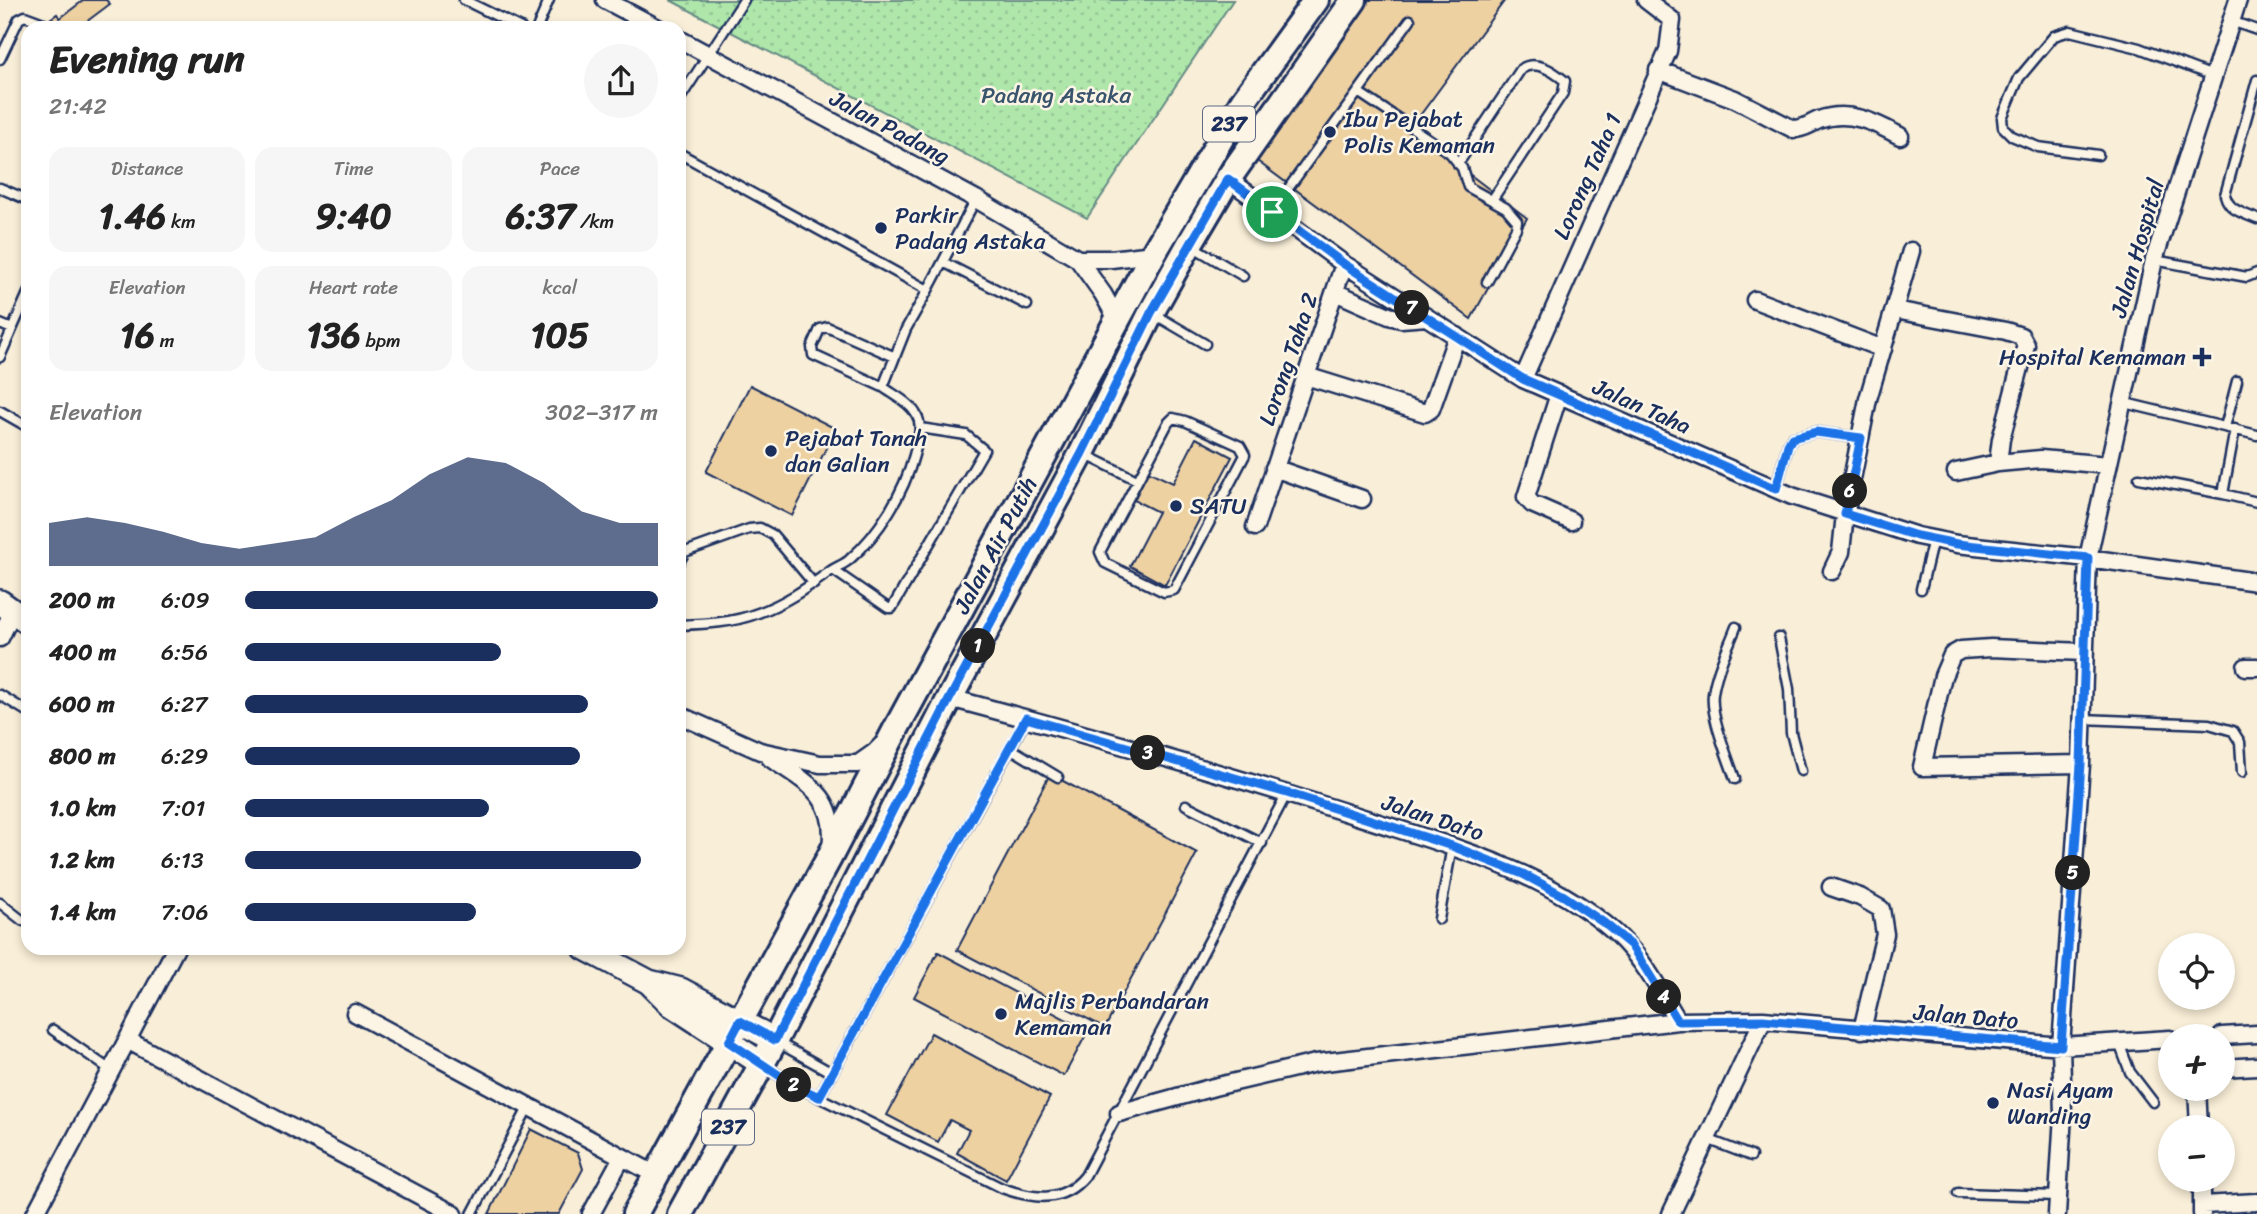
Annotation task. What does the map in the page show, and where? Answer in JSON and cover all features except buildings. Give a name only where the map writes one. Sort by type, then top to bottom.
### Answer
[{"type":"main road","name":"Jalan Air Putih","points":[[635,1214],[1153,254],[1243,101],[1316,0]]},
{"type":"main road","name":"Jalan Air Putih","points":[[680,1214],[775,1040],[950,698],[1082,453],[1151,313],[1228,179],[1353,0]]},
{"type":"street","points":[[605,0],[645,21]]},
{"type":"street","name":"Lorong Taha 1","points":[[1523,379],[1668,51],[1672,20],[1646,0]]},
{"type":"street","name":"Jalan Hospital","points":[[2081,764],[2088,558],[2154,260],[2238,0]]},
{"type":"street","name":"Jalan Padang","points":[[686,43],[1078,258]]},
{"type":"street","points":[[1658,70],[1735,99],[1793,129],[1839,115],[1873,121],[1900,136]]},
{"type":"street","name":"Jalan Taha","points":[[1228,179],[1344,264],[1523,379],[1776,489],[1845,514],[1957,544],[2088,558],[2257,582]]},
{"type":"street","points":[[1832,571],[1841,552],[1845,514],[1868,399],[1911,251]]},
{"type":"street","points":[[1078,258],[1111,259],[1153,254]]},
{"type":"street","points":[[1078,258],[1117,319]]},
{"type":"street","name":"Lorong Taha 2","points":[[1255,527],[1344,264]]},
{"type":"street","points":[[1335,292],[1389,316],[1426,317]]},
{"type":"street","points":[[1755,300],[1884,349]]},
{"type":"street","points":[[1895,310],[2006,331],[2021,336],[2024,340],[2026,345],[2001,439],[1998,463]]},
{"type":"street","points":[[1306,376],[1425,413],[1432,409],[1457,336]]},
{"type":"street","points":[[1559,394],[1526,497],[1532,504],[1571,521]]},
{"type":"street","points":[[1956,472],[1998,463],[2041,459],[2108,465]]},
{"type":"street","points":[[1274,468],[1362,499]]},
{"type":"street","points":[[0,638],[18,612]]},
{"type":"street","points":[[2057,1214],[2063,1114],[2061,1046],[2081,764],[1922,767],[1943,676],[1952,655],[1961,650],[1991,648],[2084,652]]},
{"type":"street","name":"Jalan Dato","points":[[950,698],[1287,793],[1452,846],[1523,874],[1564,896],[1631,945],[1678,1021],[1763,1020],[2061,1046],[2158,1040]]},
{"type":"street","points":[[686,718],[760,751],[815,788],[828,811],[831,827],[829,858]]},
{"type":"street","points":[[760,751],[820,764],[858,764],[876,752],[897,727]]},
{"type":"street","points":[[1831,887],[1860,897],[1881,909],[1885,934],[1862,1030]]},
{"type":"street","points":[[36,1214],[172,955]]},
{"type":"street","points":[[598,955],[649,982],[681,990],[775,1040]]},
{"type":"street","points":[[649,982],[672,1005],[762,1064]]},
{"type":"street","points":[[355,1013],[656,1175]]},
{"type":"street","points":[[1671,1214],[1763,1020]]},
{"type":"street","points":[[1119,1113],[1316,1063],[1678,1021]]},
{"type":"street","points":[[2235,1035],[2257,1034]]},
{"type":"street","points":[[129,1041],[454,1214]]},
{"type":"street","points":[[2235,1067],[2257,1066]]},
{"type":"street","points":[[591,1214],[622,1157]]},
{"type":"street","points":[[2202,1209],[2257,1202]]},
{"type":"lane","points":[[464,0],[507,21]]},
{"type":"lane","points":[[540,21],[549,0]]},
{"type":"lane","points":[[686,89],[744,0]]},
{"type":"lane","points":[[0,56],[19,19],[25,16],[38,21]]},
{"type":"lane","points":[[1272,212],[1409,20]]},
{"type":"lane","points":[[2231,21],[2256,28]]},
{"type":"lane","points":[[2098,155],[2038,146],[2012,136],[2003,127],[2002,118],[2019,78],[2054,36],[2070,31],[2139,48],[2213,76]]},
{"type":"lane","points":[[1458,164],[1521,69],[1534,64],[1554,72],[1565,81],[1563,93],[1492,200]]},
{"type":"lane","points":[[2257,80],[2225,195],[2232,209],[2257,219]]},
{"type":"lane","points":[[1358,92],[1450,153],[1468,187],[1506,208],[1517,220],[1517,229],[1487,282]]},
{"type":"lane","points":[[686,157],[928,290]]},
{"type":"lane","points":[[0,188],[21,197]]},
{"type":"lane","points":[[883,387],[906,330],[976,200]]},
{"type":"lane","points":[[1189,245],[1243,276]]},
{"type":"lane","points":[[2154,260],[2247,277],[2257,273]]},
{"type":"lane","points":[[943,262],[1027,305]]},
{"type":"lane","points":[[0,356],[21,309]]},
{"type":"lane","points":[[1151,313],[1205,344]]},
{"type":"lane","points":[[0,324],[12,329]]},
{"type":"lane","points":[[686,625],[718,623],[757,614],[814,584],[849,561],[868,540],[889,511],[908,471],[920,428],[917,415],[904,401],[883,387],[813,355],[812,347],[820,329],[827,327],[895,357]]},
{"type":"lane","points":[[2225,427],[2236,381]]},
{"type":"lane","points":[[2121,402],[2257,435]]},
{"type":"lane","points":[[0,411],[21,423]]},
{"type":"lane","points":[[1173,418],[1240,446],[1245,455],[1174,590],[1169,592],[1105,563],[1101,557],[1100,552],[1137,480],[1173,418]]},
{"type":"lane","points":[[832,570],[888,608],[892,608],[984,450],[966,435],[920,428]]},
{"type":"lane","points":[[2223,494],[2235,429]]},
{"type":"lane","points":[[1776,489],[1792,438],[1816,432],[1861,438]]},
{"type":"lane","points":[[1082,453],[1137,480]]},
{"type":"lane","points":[[2139,478],[2257,502]]},
{"type":"lane","points":[[686,552],[749,529],[760,528],[773,535],[814,584]]},
{"type":"lane","points":[[1921,589],[1933,539]]},
{"type":"lane","points":[[1734,779],[1712,696],[1736,627]]},
{"type":"lane","points":[[1779,638],[1789,690],[1791,733],[1801,771]]},
{"type":"lane","points":[[0,695],[21,708]]},
{"type":"lane","points":[[819,1097],[1026,718]]},
{"type":"lane","points":[[2082,719],[2209,724],[2233,731],[2240,741],[2242,772]]},
{"type":"lane","points":[[1010,748],[1058,777]]},
{"type":"lane","points":[[762,1064],[792,1084],[1002,1188],[1033,1196],[1062,1195],[1076,1187],[1085,1176],[1287,793]]},
{"type":"lane","points":[[1186,805],[1262,842]]},
{"type":"lane","points":[[1439,919],[1452,846]]},
{"type":"lane","points":[[0,903],[21,919]]},
{"type":"lane","points":[[53,1030],[113,1071]]},
{"type":"lane","points":[[775,1040],[832,1073]]},
{"type":"lane","points":[[2119,1043],[2130,1072],[2153,1102]]},
{"type":"lane","points":[[472,1214],[529,1106]]},
{"type":"lane","points":[[1707,1139],[1751,1156]]},
{"type":"lane","points":[[1958,1193],[2058,1196]]},
{"type":"green space","name":"Padang Astaka","points":[[670,0],[1233,0],[1087,218]]},
{"type":"place","name":"Ibu Pejabat Polis Kemaman","points":[[1330,132]]},
{"type":"place","name":"Parkir Padang Astaka","points":[[881,228]]},
{"type":"place","name":"Hospital Kemaman","points":[[2202,357]]},
{"type":"place","name":"Pejabat Tanah dan Galian","points":[[771,451]]},
{"type":"place","name":"SATU","points":[[1176,506]]},
{"type":"place","name":"Majlis Perbandaran Kemaman","points":[[1001,1014]]},
{"type":"place","name":"Nasi Ayam Wanding","points":[[1993,1103]]},
{"type":"route","points":[[1228,179],[1272,212],[1344,264],[1523,379],[1776,489],[1792,438],[1816,432],[1861,438],[1845,514],[1917,536],[1957,544],[2088,558],[2081,764],[2061,1046],[1763,1020],[1678,1021],[1631,945],[1564,896],[1523,874],[1452,846],[1287,793],[1026,718],[819,1097],[792,1084],[729,1042],[740,1021],[775,1040],[950,698],[1082,453],[1151,313],[1228,179]]}]
